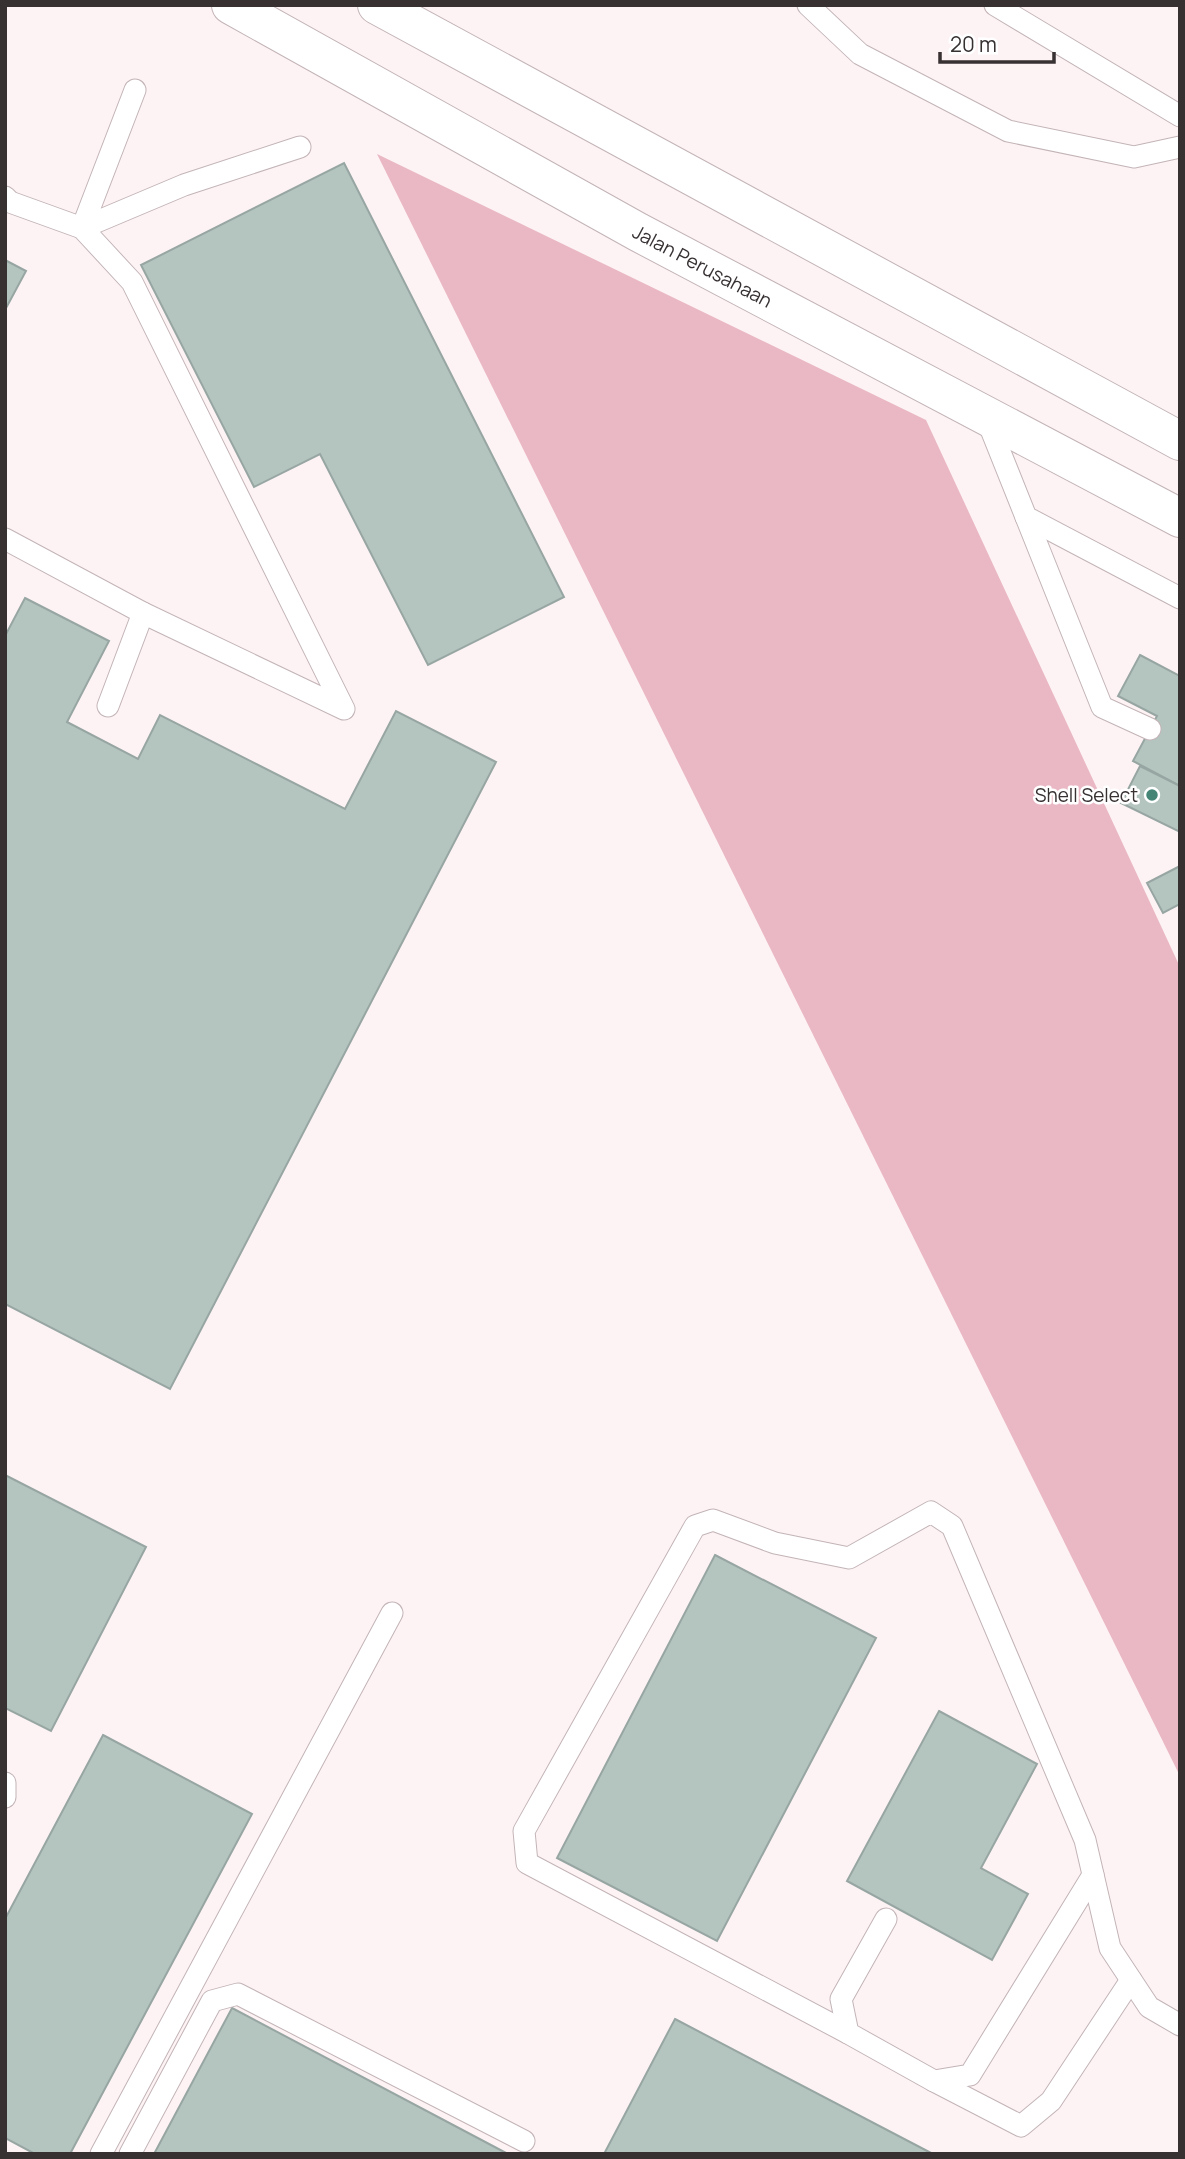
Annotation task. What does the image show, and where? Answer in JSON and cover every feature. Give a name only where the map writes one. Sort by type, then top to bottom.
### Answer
[{"type":"main road","name":"Jalan Perusahaan","points":[[230,5],[638,232],[1180,518]]},
{"type":"main road","points":[[377,5],[1180,441]]},
{"type":"lane","points":[[808,5],[860,54],[1008,131],[1134,157],[1180,147]]},
{"type":"lane","points":[[995,5],[1180,116]]},
{"type":"lane","points":[[82,229],[135,90]]},
{"type":"lane","points":[[82,229],[184,185],[300,147]]},
{"type":"lane","points":[[5,197],[10,202],[82,229],[132,282],[344,709],[143,613],[5,539]]},
{"type":"lane","points":[[984,415],[1102,707],[1150,729]]},
{"type":"lane","points":[[1026,517],[1180,598]]},
{"type":"lane","points":[[108,706],[143,613]]},
{"type":"lane","points":[[1131,1980],[1051,2101],[1021,2126],[527,1863],[524,1831],[695,1526],[713,1520],[775,1543],[849,1558],[931,1512],[952,1526],[1085,1840],[1110,1948],[1149,2007],[1180,2025]]},
{"type":"lane","points":[[101,2154],[391,1613]]},
{"type":"lane","points":[[5,1783],[8,1792],[5,1797]]},
{"type":"lane","points":[[934,2081],[970,2075],[1093,1875]]},
{"type":"lane","points":[[848,2033],[841,2000],[886,1919]]},
{"type":"lane","points":[[130,2154],[212,2001],[238,1994],[524,2141]]},
{"type":"shaded area","points":[[377,154],[926,420],[1180,967],[1180,1776]]},
{"type":"building","points":[[344,163],[564,597],[428,665],[320,454],[254,487],[141,265]]},
{"type":"building","points":[[5,260],[26,271],[5,310]]},
{"type":"building","points":[[25,598],[109,641],[67,722],[138,759],[160,715],[345,809],[396,711],[496,762],[170,1389],[5,1304],[5,636]]},
{"type":"building","points":[[1140,655],[1180,676],[1180,786],[1133,761],[1157,716],[1118,696]]},
{"type":"building","name":"Shell Select","points":[[1140,766],[1180,786],[1180,832],[1121,803]]},
{"type":"building","points":[[1180,866],[1180,904],[1163,913],[1147,883]]},
{"type":"building","points":[[5,1475],[146,1547],[51,1731],[5,1708]]},
{"type":"building","points":[[715,1555],[876,1638],[717,1941],[557,1858]]},
{"type":"building","points":[[939,1711],[1037,1764],[981,1868],[1028,1894],[992,1960],[847,1881]]},
{"type":"building","points":[[103,1735],[252,1814],[70,2154],[35,2154],[5,2138],[5,1919]]},
{"type":"building","points":[[232,2008],[508,2154],[154,2154]]},
{"type":"building","points":[[675,2019],[933,2154],[604,2154]]},
{"type":"place","name":"Shell Select","points":[[1152,795]]}]
